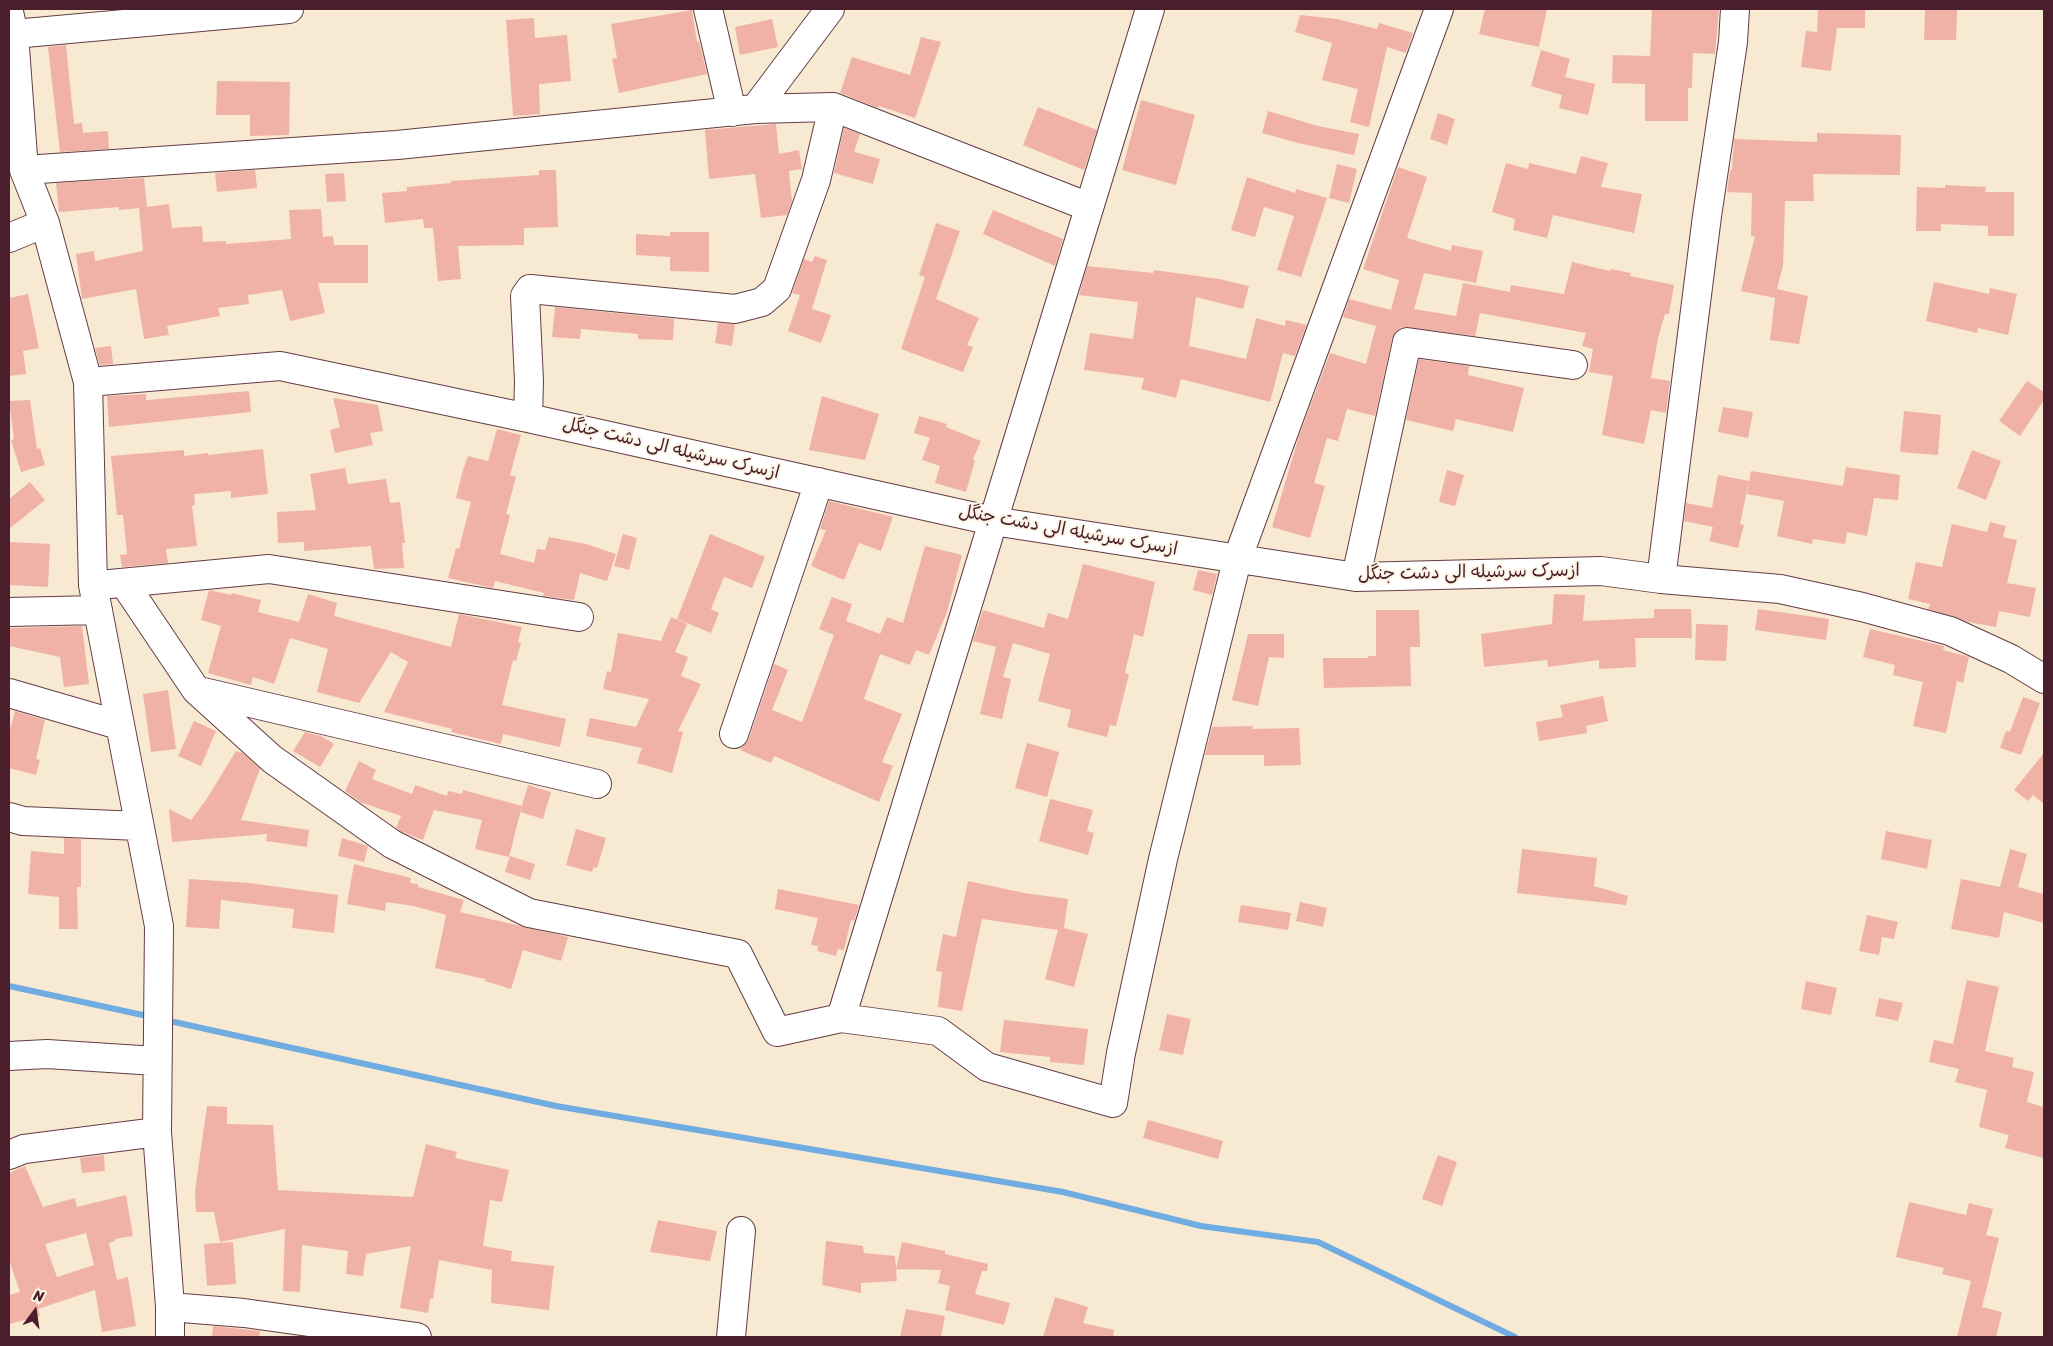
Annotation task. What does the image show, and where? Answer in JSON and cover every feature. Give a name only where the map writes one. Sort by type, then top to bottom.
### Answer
[{"type":"street","points":[[170,1337],[170,1307],[157,1132],[156,1061],[159,926],[96,598],[88,382],[45,223],[24,170],[14,98],[11,23],[289,9]]},
{"type":"street","points":[[708,9],[743,111]]},
{"type":"street","points":[[743,111],[830,9]]},
{"type":"street","points":[[841,1018],[1150,9]]},
{"type":"street","points":[[124,583],[196,690],[272,759],[392,844],[529,913],[738,954],[777,1032],[841,1018],[938,1031],[988,1067],[1113,1103],[1121,1053],[1163,859],[1237,560],[1439,9]]},
{"type":"street","points":[[1661,579],[1706,216],[1733,42],[1735,9]]},
{"type":"street","points":[[528,418],[529,365],[525,296],[530,289],[735,309],[751,306],[770,297],[777,289],[816,180],[833,107]]},
{"type":"street","points":[[24,170],[397,145],[743,111],[833,107],[1089,207]]},
{"type":"street","points":[[9,238],[45,223]]},
{"type":"street","points":[[1356,577],[1407,342],[1573,365]]},
{"type":"street","name":"ازسرک سرشیله الی دشت جنگل","points":[[88,382],[280,366],[528,418],[993,521],[1356,577],[1601,570],[1661,579],[1780,589],[1862,607],[1950,631],[2011,659],[2044,679]]},
{"type":"street","points":[[734,734],[819,482]]},
{"type":"street","points":[[9,612],[96,598],[124,583],[270,569],[580,617]]},
{"type":"street","points":[[196,690],[597,784]]},
{"type":"street","points":[[9,693],[119,725]]},
{"type":"street","points":[[9,817],[23,821],[139,826]]},
{"type":"street","points":[[9,1056],[47,1054],[156,1061]]},
{"type":"street","points":[[9,1155],[24,1149],[157,1132]]},
{"type":"street","points":[[731,1337],[741,1231]]},
{"type":"street","points":[[170,1307],[244,1313],[417,1337]]},
{"type":"building","points":[[1485,9],[1547,9],[1539,47],[1479,34]]},
{"type":"building","points":[[1652,9],[1719,9],[1715,54],[1693,53],[1692,88],[1688,88],[1688,121],[1645,121],[1645,84],[1612,83],[1613,55],[1650,56]]},
{"type":"building","points":[[1818,9],[1865,9],[1865,28],[1837,28],[1831,71],[1801,67],[1806,31],[1817,32]]},
{"type":"building","points":[[1925,9],[1957,10],[1956,40],[1924,40]]},
{"type":"building","points":[[692,10],[697,42],[699,41],[707,74],[619,93],[612,59],[617,58],[611,24]]},
{"type":"building","points":[[1300,15],[1337,19],[1377,29],[1379,23],[1413,33],[1406,53],[1387,47],[1369,127],[1350,122],[1358,89],[1322,80],[1332,43],[1295,32]]},
{"type":"building","points":[[534,18],[535,38],[567,35],[571,81],[539,84],[540,114],[513,116],[506,20]]},
{"type":"building","points":[[772,19],[778,47],[740,55],[735,27]]},
{"type":"building","points":[[921,37],[941,42],[915,118],[879,106],[878,108],[840,93],[852,57],[910,75]]},
{"type":"building","points":[[66,45],[74,124],[82,123],[83,133],[108,131],[109,149],[60,152],[48,47]]},
{"type":"building","points":[[1541,50],[1570,59],[1565,77],[1595,84],[1588,115],[1559,108],[1562,95],[1531,86]]},
{"type":"building","points":[[217,81],[290,82],[289,135],[250,136],[250,115],[216,115]]},
{"type":"building","points":[[1141,100],[1195,115],[1176,185],[1122,170]]},
{"type":"building","points":[[1038,107],[1097,130],[1084,170],[1023,145]]},
{"type":"building","points":[[1268,111],[1318,126],[1359,134],[1354,155],[1262,133]]},
{"type":"building","points":[[1438,113],[1455,119],[1447,145],[1430,139]]},
{"type":"building","points":[[776,124],[779,154],[799,150],[802,169],[789,171],[792,202],[787,215],[761,218],[755,174],[709,179],[705,130]]},
{"type":"building","points":[[844,128],[860,134],[854,152],[880,159],[873,184],[834,173]]},
{"type":"building","points":[[1817,133],[1901,135],[1900,175],[1813,174],[1814,201],[1785,201],[1783,266],[1777,289],[1808,296],[1799,344],[1770,340],[1775,298],[1741,291],[1755,236],[1751,236],[1752,193],[1727,192],[1730,170],[1732,170],[1734,139],[1817,142]]},
{"type":"building","points":[[1581,156],[1608,163],[1601,187],[1642,194],[1634,233],[1553,215],[1547,238],[1513,230],[1515,219],[1492,212],[1506,163],[1528,169],[1529,163],[1576,174]]},
{"type":"building","points":[[1337,164],[1357,169],[1349,203],[1329,198]]},
{"type":"building","points":[[1398,167],[1427,177],[1407,238],[1451,251],[1452,245],[1483,251],[1476,283],[1424,273],[1414,309],[1456,316],[1463,283],[1510,292],[1511,285],[1564,294],[1572,262],[1610,271],[1611,269],[1631,273],[1630,276],[1674,285],[1669,314],[1665,314],[1658,338],[1651,378],[1670,381],[1666,413],[1651,410],[1644,444],[1602,435],[1613,376],[1589,372],[1593,349],[1582,346],[1586,333],[1480,313],[1475,336],[1402,327],[1396,331],[1392,339],[1375,416],[1347,409],[1338,441],[1327,438],[1314,483],[1325,486],[1310,538],[1272,527],[1299,436],[1330,353],[1366,364],[1376,326],[1343,317],[1349,299],[1391,310],[1399,280],[1363,269]]},
{"type":"building","points":[[255,170],[257,188],[217,192],[215,173]]},
{"type":"building","points":[[539,170],[556,170],[558,227],[524,228],[524,245],[458,246],[461,279],[438,281],[433,228],[424,228],[423,219],[385,223],[382,193],[407,191],[407,187],[451,183],[451,181],[539,175]]},
{"type":"building","points":[[344,173],[346,201],[327,202],[325,174]]},
{"type":"building","points":[[1247,177],[1295,193],[1296,189],[1327,198],[1301,277],[1277,270],[1294,216],[1264,207],[1255,237],[1231,230]]},
{"type":"building","points":[[144,178],[147,207],[169,204],[172,228],[202,226],[203,242],[226,241],[226,244],[291,239],[289,210],[321,209],[323,237],[333,236],[334,245],[368,245],[368,283],[318,283],[325,313],[290,321],[282,290],[248,295],[249,304],[218,308],[220,316],[167,326],[169,335],[144,339],[136,289],[82,299],[76,254],[94,251],[95,261],[143,251],[139,208],[119,210],[119,207],[59,212],[56,183]]},
{"type":"building","points":[[1945,185],[1986,187],[1985,192],[2014,192],[2014,236],[1988,236],[1988,226],[1941,224],[1941,231],[1916,231],[1917,187],[1945,188]]},
{"type":"building","points":[[993,210],[1063,239],[1055,266],[983,234]]},
{"type":"building","points":[[936,223],[960,231],[936,299],[979,318],[967,345],[973,347],[963,372],[901,349],[925,277],[919,275]]},
{"type":"building","points":[[670,232],[709,232],[709,272],[670,271],[670,257],[636,255],[636,234],[670,236]]},
{"type":"building","points":[[815,256],[827,260],[812,309],[831,315],[821,343],[788,331],[800,295],[792,293],[804,259],[812,262]]},
{"type":"building","points":[[1087,266],[1153,273],[1154,270],[1219,279],[1249,286],[1243,309],[1196,297],[1189,346],[1246,359],[1256,318],[1285,326],[1286,320],[1307,325],[1295,356],[1283,353],[1270,402],[1181,379],[1176,398],[1141,389],[1144,378],[1084,370],[1090,333],[1133,339],[1138,302],[1079,295]]},
{"type":"building","points":[[1934,282],[1989,294],[1990,288],[2017,294],[2008,335],[1978,328],[1977,333],[1926,321]]},
{"type":"building","points":[[28,294],[39,348],[23,351],[26,374],[9,376],[9,298]]},
{"type":"building","points":[[555,307],[674,319],[673,340],[638,339],[638,334],[581,329],[580,339],[552,337]]},
{"type":"building","points":[[718,323],[735,324],[732,346],[715,343]]},
{"type":"building","points":[[111,346],[113,364],[100,365],[95,348]]},
{"type":"building","points":[[1419,359],[1469,366],[1468,375],[1524,388],[1513,432],[1456,419],[1453,431],[1406,420]]},
{"type":"building","points":[[2027,381],[2044,392],[2044,400],[2020,436],[1999,421]]},
{"type":"building","points":[[249,391],[251,412],[109,427],[107,396],[146,394],[146,400]]},
{"type":"building","points":[[822,396],[879,414],[865,460],[809,450]]},
{"type":"building","points":[[333,398],[378,405],[383,431],[370,433],[373,445],[335,453],[330,430],[340,427]]},
{"type":"building","points":[[30,400],[37,449],[40,448],[45,465],[21,472],[11,440],[14,439],[9,401]]},
{"type":"building","points":[[1723,407],[1753,412],[1748,438],[1718,432]]},
{"type":"building","points":[[1904,411],[1941,415],[1938,455],[1900,452]]},
{"type":"building","points":[[919,416],[947,424],[946,427],[981,441],[973,459],[975,460],[966,492],[935,483],[940,466],[922,460],[930,438],[914,433]]},
{"type":"building","points":[[497,429],[521,435],[510,475],[516,477],[506,514],[510,515],[500,554],[534,563],[537,549],[545,550],[549,537],[586,544],[616,554],[607,581],[580,573],[574,600],[543,596],[544,593],[495,581],[493,588],[448,578],[456,548],[459,549],[471,502],[456,498],[463,470],[468,456],[488,461]]},
{"type":"building","points":[[263,449],[268,494],[231,498],[231,491],[194,494],[195,505],[192,506],[197,546],[166,549],[168,563],[122,567],[120,555],[127,554],[123,515],[117,515],[111,456],[184,450],[184,456],[208,453],[208,455]]},
{"type":"building","points":[[1972,450],[2001,461],[1986,500],[1957,488]]},
{"type":"building","points":[[1846,467],[1900,475],[1898,500],[1874,498],[1867,536],[1847,532],[1845,544],[1813,539],[1812,544],[1777,536],[1784,501],[1747,494],[1751,471],[1843,486]]},
{"type":"building","points":[[345,468],[348,484],[386,479],[390,503],[400,502],[405,543],[402,543],[404,568],[374,569],[371,546],[304,551],[304,542],[278,543],[277,512],[316,510],[310,474]]},
{"type":"building","points":[[1447,470],[1464,475],[1455,506],[1439,502]]},
{"type":"building","points":[[1718,475],[1749,481],[1740,524],[1744,525],[1738,548],[1709,541],[1713,527],[1684,521],[1686,503],[1712,508]]},
{"type":"building","points":[[30,482],[45,500],[9,529],[9,499]]},
{"type":"building","points":[[829,501],[893,517],[881,551],[859,543],[844,580],[811,566],[826,530],[820,529]]},
{"type":"building","points":[[1990,522],[2006,526],[2003,537],[2017,540],[2007,583],[2036,588],[2030,617],[1999,611],[1996,627],[1968,622],[1928,609],[1930,604],[1908,599],[1916,562],[1942,567],[1952,524],[1987,532]]},
{"type":"building","points":[[623,534],[637,538],[629,570],[614,566]]},
{"type":"building","points":[[710,534],[765,557],[752,588],[724,577],[711,609],[719,613],[711,633],[677,619]]},
{"type":"building","points":[[9,542],[50,544],[48,587],[9,585]]},
{"type":"building","points":[[925,546],[962,555],[947,612],[929,655],[916,650],[910,665],[880,654],[864,699],[902,714],[882,762],[893,766],[879,802],[774,756],[771,763],[740,750],[749,739],[774,664],[788,670],[772,710],[802,722],[834,635],[819,629],[832,597],[852,604],[846,621],[880,634],[887,617],[903,623]]},
{"type":"building","points":[[1083,564],[1155,582],[1143,637],[1134,634],[1125,673],[1129,674],[1116,726],[1110,725],[1107,737],[1067,727],[1071,710],[1038,701],[1050,654],[1013,643],[1003,677],[1011,679],[1002,719],[980,714],[996,647],[973,641],[983,610],[1044,628],[1048,613],[1068,619]]},
{"type":"building","points":[[1198,570],[1217,574],[1212,595],[1193,590]]},
{"type":"building","points":[[209,590],[261,600],[258,612],[299,622],[308,594],[337,603],[334,616],[451,647],[459,614],[522,627],[518,642],[521,643],[516,661],[513,660],[502,705],[566,719],[560,747],[503,734],[501,744],[451,732],[452,729],[384,712],[408,662],[391,652],[359,703],[317,692],[328,649],[290,638],[274,684],[253,677],[251,685],[208,673],[221,626],[201,620]]},
{"type":"building","points":[[1554,594],[1585,595],[1583,621],[1654,618],[1654,609],[1691,609],[1692,638],[1635,638],[1636,667],[1599,669],[1599,660],[1548,667],[1547,660],[1484,667],[1481,634],[1552,624]]},
{"type":"building","points":[[1758,609],[1829,619],[1826,640],[1755,630]]},
{"type":"building","points":[[1376,610],[1419,610],[1420,647],[1410,647],[1411,686],[1324,688],[1323,658],[1368,658],[1368,656],[1376,656]]},
{"type":"building","points":[[671,617],[687,624],[675,652],[688,657],[681,676],[701,684],[678,731],[683,732],[672,773],[637,763],[642,748],[586,736],[590,718],[636,727],[649,699],[603,689],[607,671],[611,672],[618,633],[661,641]]},
{"type":"building","points":[[1696,624],[1728,625],[1726,661],[1695,660]]},
{"type":"building","points":[[82,626],[89,684],[64,687],[60,657],[9,646],[10,628]]},
{"type":"building","points":[[1870,629],[1944,646],[1943,650],[1969,657],[1963,683],[1957,681],[1946,733],[1913,726],[1923,682],[1893,675],[1895,665],[1863,657]]},
{"type":"building","points":[[1248,634],[1284,634],[1284,658],[1269,657],[1258,706],[1232,700]]},
{"type":"building","points":[[168,690],[176,749],[151,752],[143,694]]},
{"type":"building","points":[[1603,696],[1608,721],[1586,726],[1587,733],[1539,741],[1536,722],[1563,717],[1560,705]]},
{"type":"building","points":[[2023,697],[2040,703],[2021,755],[2000,748],[2006,731],[2010,732]]},
{"type":"building","points":[[15,711],[45,720],[36,759],[40,760],[36,775],[9,768],[9,733]]},
{"type":"building","points":[[194,721],[216,731],[201,766],[178,756]]},
{"type":"building","points":[[1253,726],[1252,729],[1299,728],[1301,765],[1264,766],[1264,755],[1205,755],[1212,727]]},
{"type":"building","points":[[305,732],[321,736],[334,744],[320,767],[293,751]]},
{"type":"building","points":[[1027,743],[1059,752],[1047,797],[1015,788]]},
{"type":"building","points":[[236,751],[243,753],[260,769],[241,820],[309,830],[307,847],[266,841],[267,834],[172,842],[169,809],[191,820],[206,800]]},
{"type":"building","points":[[2044,753],[2044,804],[2033,795],[2028,801],[2014,790]]},
{"type":"building","points":[[359,761],[376,770],[372,779],[412,794],[415,785],[447,796],[448,791],[462,794],[463,790],[522,806],[509,857],[475,849],[482,820],[434,810],[423,840],[400,831],[396,828],[401,816],[360,802],[345,791]]},
{"type":"building","points":[[528,785],[551,792],[543,819],[520,812]]},
{"type":"building","points":[[1050,799],[1093,810],[1087,831],[1094,833],[1088,855],[1039,841]]},
{"type":"building","points":[[576,829],[606,838],[597,868],[594,867],[592,872],[566,865]]},
{"type":"building","points":[[1886,831],[1932,840],[1927,869],[1881,859]]},
{"type":"building","points":[[64,838],[81,839],[81,887],[77,887],[78,929],[59,929],[59,897],[28,894],[31,851],[64,854]]},
{"type":"building","points":[[342,838],[368,846],[364,862],[338,856]]},
{"type":"building","points":[[1522,849],[1597,858],[1594,886],[1628,896],[1626,905],[1517,893]]},
{"type":"building","points":[[2010,849],[2027,854],[2018,887],[2044,894],[2044,923],[2004,912],[1999,938],[1951,929],[1961,879],[2000,887]]},
{"type":"building","points":[[510,856],[535,864],[530,880],[505,872]]},
{"type":"building","points":[[354,864],[411,878],[410,883],[418,884],[418,887],[464,900],[460,912],[568,937],[561,961],[523,950],[511,989],[485,981],[485,979],[435,968],[446,915],[414,906],[386,902],[385,911],[347,904]]},
{"type":"building","points":[[189,879],[249,883],[338,895],[334,933],[292,928],[294,909],[221,900],[219,929],[186,927]]},
{"type":"building","points":[[968,881],[1024,893],[1068,899],[1064,928],[1088,934],[1074,987],[1045,979],[1058,930],[982,919],[962,1011],[938,1007],[942,972],[936,971],[943,934],[956,937]]},
{"type":"building","points":[[778,889],[859,905],[854,921],[851,920],[844,950],[838,949],[836,956],[817,951],[818,946],[811,945],[818,918],[775,909]]},
{"type":"building","points":[[1300,902],[1327,908],[1323,927],[1296,921]]},
{"type":"building","points":[[1241,905],[1291,913],[1288,930],[1238,922]]},
{"type":"building","points":[[1867,915],[1898,922],[1894,939],[1882,937],[1879,955],[1859,951]]},
{"type":"building","points":[[1967,980],[1999,987],[1985,1051],[2014,1058],[2012,1067],[2034,1072],[2027,1102],[2044,1107],[2044,1158],[2005,1148],[2009,1135],[1979,1127],[1987,1090],[1955,1082],[1959,1069],[1929,1062],[1934,1040],[1953,1044]]},
{"type":"building","points":[[1806,981],[1837,988],[1831,1015],[1801,1009]]},
{"type":"building","points":[[1879,998],[1903,1003],[1898,1021],[1875,1016]]},
{"type":"building","points":[[1167,1014],[1191,1019],[1183,1055],[1159,1050]]},
{"type":"building","points":[[1004,1020],[1088,1029],[1084,1065],[1050,1062],[1050,1057],[1000,1052]]},
{"type":"building","points":[[207,1106],[227,1107],[227,1124],[273,1125],[278,1190],[413,1197],[426,1144],[457,1152],[455,1158],[509,1170],[502,1202],[490,1200],[483,1246],[512,1251],[511,1261],[554,1266],[549,1310],[491,1303],[492,1270],[439,1260],[433,1299],[430,1299],[428,1313],[400,1308],[411,1246],[366,1254],[363,1276],[346,1274],[348,1251],[302,1245],[300,1292],[283,1291],[285,1229],[220,1242],[214,1212],[196,1212],[195,1191]]},
{"type":"building","points":[[1148,1120],[1223,1141],[1218,1159],[1143,1138]]},
{"type":"building","points":[[104,1155],[105,1171],[82,1173],[80,1158]]},
{"type":"building","points":[[1438,1155],[1457,1162],[1442,1206],[1422,1199]]},
{"type":"building","points":[[25,1166],[43,1207],[75,1198],[77,1207],[126,1195],[133,1236],[115,1239],[115,1241],[109,1243],[117,1280],[128,1277],[136,1326],[102,1332],[95,1290],[38,1309],[40,1316],[9,1324],[9,1295],[20,1292],[9,1260],[9,1173]],"holes":[[[86,1233],[94,1265],[57,1277],[45,1244]]]},
{"type":"building","points":[[1909,1202],[1966,1215],[1969,1203],[1993,1209],[1986,1235],[1999,1238],[1982,1307],[2002,1312],[1996,1337],[1957,1337],[1971,1281],[1942,1274],[1944,1268],[1896,1257]]},
{"type":"building","points":[[658,1220],[717,1231],[710,1261],[650,1252]]},
{"type":"building","points":[[826,1241],[863,1246],[864,1253],[895,1256],[897,1281],[861,1283],[861,1293],[822,1285]]},
{"type":"building","points":[[233,1242],[236,1284],[207,1286],[204,1244]]},
{"type":"building","points":[[902,1242],[945,1251],[945,1254],[988,1264],[987,1271],[982,1271],[975,1294],[1010,1303],[1004,1325],[945,1310],[950,1286],[938,1283],[941,1270],[896,1269]]},
{"type":"building","points":[[1055,1297],[1088,1307],[1083,1323],[1114,1330],[1113,1337],[1043,1337]]},
{"type":"building","points":[[906,1309],[945,1316],[941,1337],[900,1337]]},
{"type":"building","points":[[213,1326],[260,1331],[259,1337],[212,1337]]},
{"type":"waterway","points":[[9,986],[152,1017]]},
{"type":"waterway","points":[[165,1020],[556,1106],[1063,1192],[1201,1226],[1318,1242],[1515,1337]]}]
